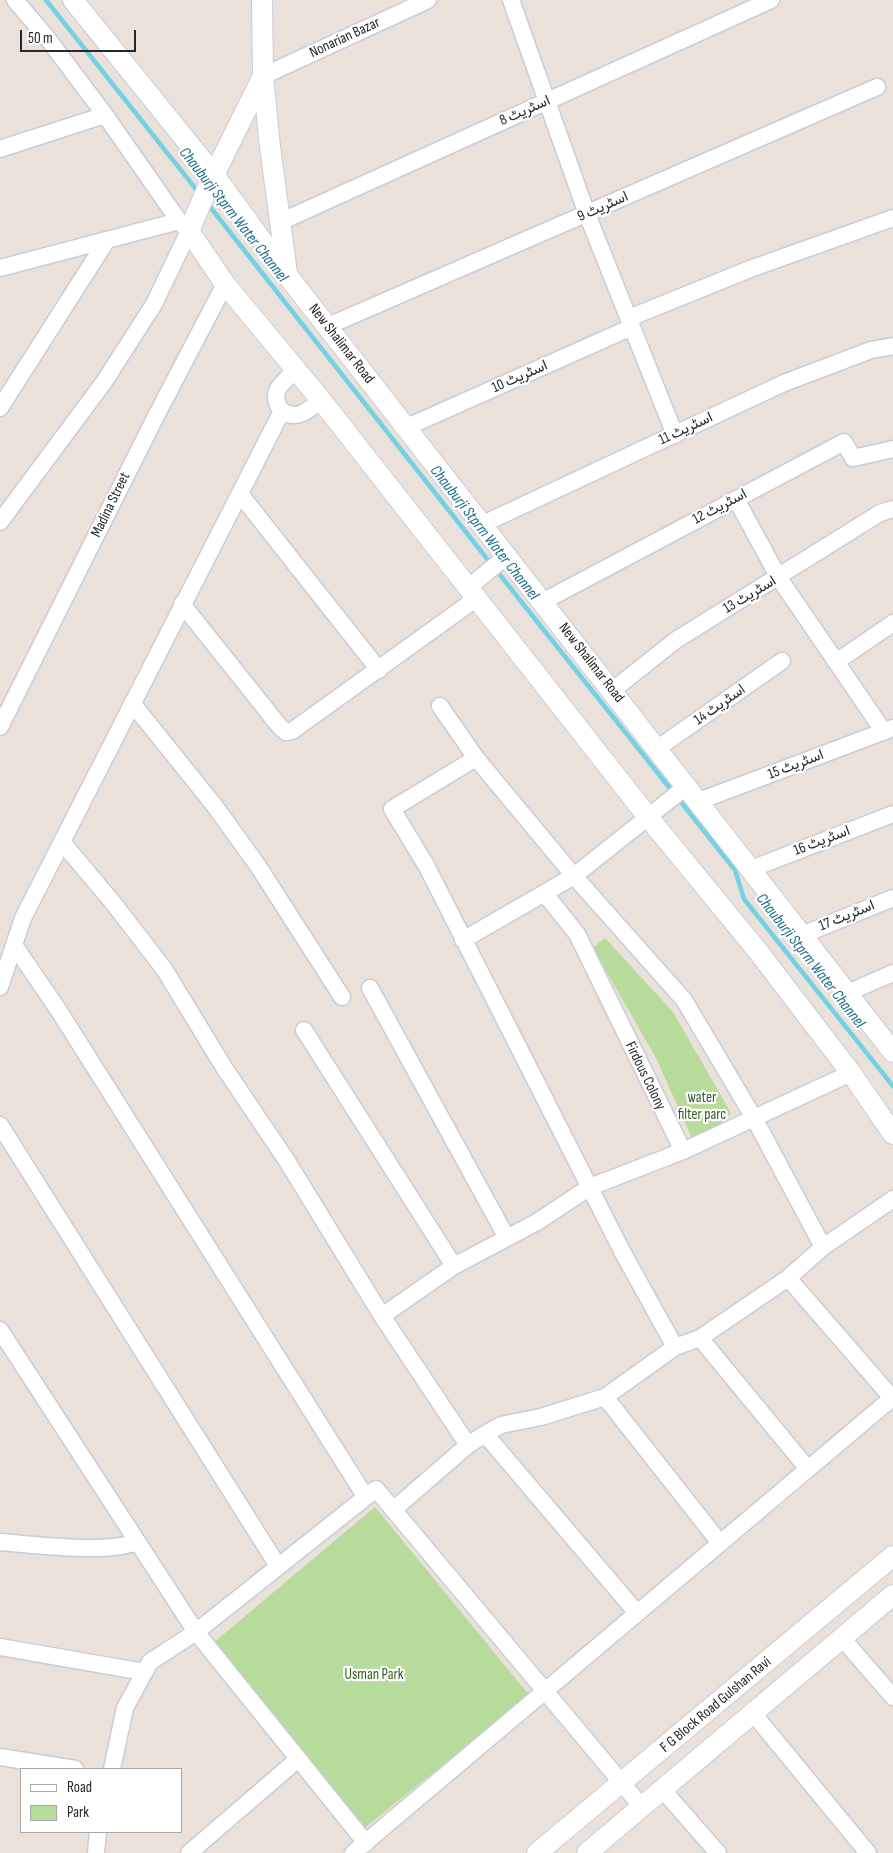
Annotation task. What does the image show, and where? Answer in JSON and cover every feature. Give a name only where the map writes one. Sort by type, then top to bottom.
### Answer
[{"type":"street","points":[[15,0],[48,39],[187,224],[225,284],[474,588],[652,814],[851,1073],[893,1134]]},
{"type":"street","name":"New Shalimar Road","points":[[73,0],[211,181],[328,326],[483,524],[504,558],[544,602],[658,748],[688,793],[751,869],[893,1052]]},
{"type":"street","points":[[262,0],[263,76],[287,275]]},
{"type":"street","name":"Nonarian Bazar","points":[[263,76],[428,0]]},
{"type":"street","points":[[511,0],[587,214],[675,435]]},
{"type":"street","name":"اسٹریٹ 8","points":[[280,222],[771,0]]},
{"type":"street","points":[[0,522],[104,382],[154,304],[187,224],[211,181],[263,76]]},
{"type":"street","name":"اسٹریٹ 9","points":[[328,326],[877,87]]},
{"type":"street","points":[[0,150],[105,115]]},
{"type":"street","name":"اسٹریٹ 10","points":[[407,427],[631,322],[843,234],[893,218]]},
{"type":"street","points":[[0,268],[107,240],[187,224]]},
{"type":"street","points":[[0,408],[107,240]]},
{"type":"street","name":"Madina Street","points":[[0,727],[155,418],[225,284]]},
{"type":"street","name":"اسٹریٹ 11","points":[[483,524],[784,383],[871,350],[893,346]]},
{"type":"street","points":[[296,370],[276,389],[275,397],[282,411],[293,416],[301,415],[321,400]]},
{"type":"street","points":[[0,987],[23,918],[282,411]]},
{"type":"street","name":"اسٹریٹ 12","points":[[544,602],[844,442],[853,458],[893,449]]},
{"type":"street","points":[[240,494],[379,670]]},
{"type":"street","points":[[736,499],[779,578],[836,662],[888,730]]},
{"type":"street","name":"اسٹریٹ 13","points":[[613,690],[676,640],[779,578],[880,513],[893,509]]},
{"type":"street","points":[[182,604],[280,727],[286,732],[292,731],[379,670],[474,588],[504,558]]},
{"type":"street","points":[[836,662],[893,623]]},
{"type":"street","name":"اسٹریٹ 14","points":[[658,748],[782,661]]},
{"type":"street","points":[[132,703],[214,805],[258,866],[342,998]]},
{"type":"street","points":[[440,706],[476,758],[574,876],[684,1000],[754,1118],[823,1247]]},
{"type":"street","name":"اسٹریٹ 15","points":[[652,814],[688,793],[888,730]]},
{"type":"street","points":[[476,758],[392,809],[426,865],[590,1187],[675,1347]]},
{"type":"street","points":[[463,940],[574,876],[652,814]]},
{"type":"street","name":"اسٹریٹ 16","points":[[751,869],[893,814]]},
{"type":"street","points":[[62,842],[114,904],[164,969],[225,1069],[287,1161],[382,1316],[468,1445]]},
{"type":"street","name":"Firdous Colony","points":[[545,894],[577,934],[683,1150]]},
{"type":"street","name":"اسٹریٹ 17","points":[[802,935],[893,898]]},
{"type":"street","points":[[14,945],[64,1020],[366,1496]]},
{"type":"street","points":[[847,993],[893,973]]},
{"type":"street","points":[[370,988],[507,1238]]},
{"type":"street","points":[[304,1030],[454,1266]]},
{"type":"street","points":[[382,1316],[454,1266],[537,1222],[590,1187],[683,1150],[851,1073]]},
{"type":"street","points":[[0,1125],[278,1566]]},
{"type":"street","points":[[393,1510],[468,1445],[501,1425],[541,1417],[605,1397],[675,1347],[700,1338],[788,1278],[823,1247],[893,1199]]},
{"type":"street","points":[[0,1330],[196,1632],[297,1760],[359,1848],[893,1399],[788,1278]]},
{"type":"street","points":[[700,1338],[808,1469]]},
{"type":"street","points":[[605,1397],[720,1543]]},
{"type":"street","points":[[485,1434],[637,1613]]},
{"type":"street","points":[[112,1768],[125,1708],[150,1662],[196,1632],[376,1489],[642,1807]]},
{"type":"street","points":[[0,1542],[57,1547],[126,1546],[137,1542]]},
{"type":"street","name":"F G Block Road Gulshan Ravi","points":[[537,1853],[893,1556]]},
{"type":"street","name":"F G Block Road Gulshan Ravi","points":[[587,1853],[893,1595]]},
{"type":"street","points":[[842,1638],[893,1697]]},
{"type":"street","points":[[0,1647],[144,1672]]},
{"type":"street","points":[[752,1712],[868,1853]]},
{"type":"street","points":[[0,1757],[69,1768]]},
{"type":"street","points":[[189,1853],[297,1760]]},
{"type":"street","points":[[662,1789],[718,1853]]},
{"type":"street","points":[[96,1853],[98,1833]]},
{"type":"green space","name":"water filter parc","points":[[605,938],[673,1012],[731,1113],[696,1147],[656,1058],[593,948]]},
{"type":"green space","name":"Usman Park","points":[[375,1507],[529,1695],[361,1831],[213,1643]]},
{"type":"waterway","name":"Chauburji Stprm Water Channel","points":[[46,0],[199,193]]},
{"type":"waterway","name":"Chauburji Stprm Water Channel","points":[[207,203],[491,564]]},
{"type":"waterway","name":"Chauburji Stprm Water Channel","points":[[496,570],[735,870],[744,899],[893,1086]]}]
